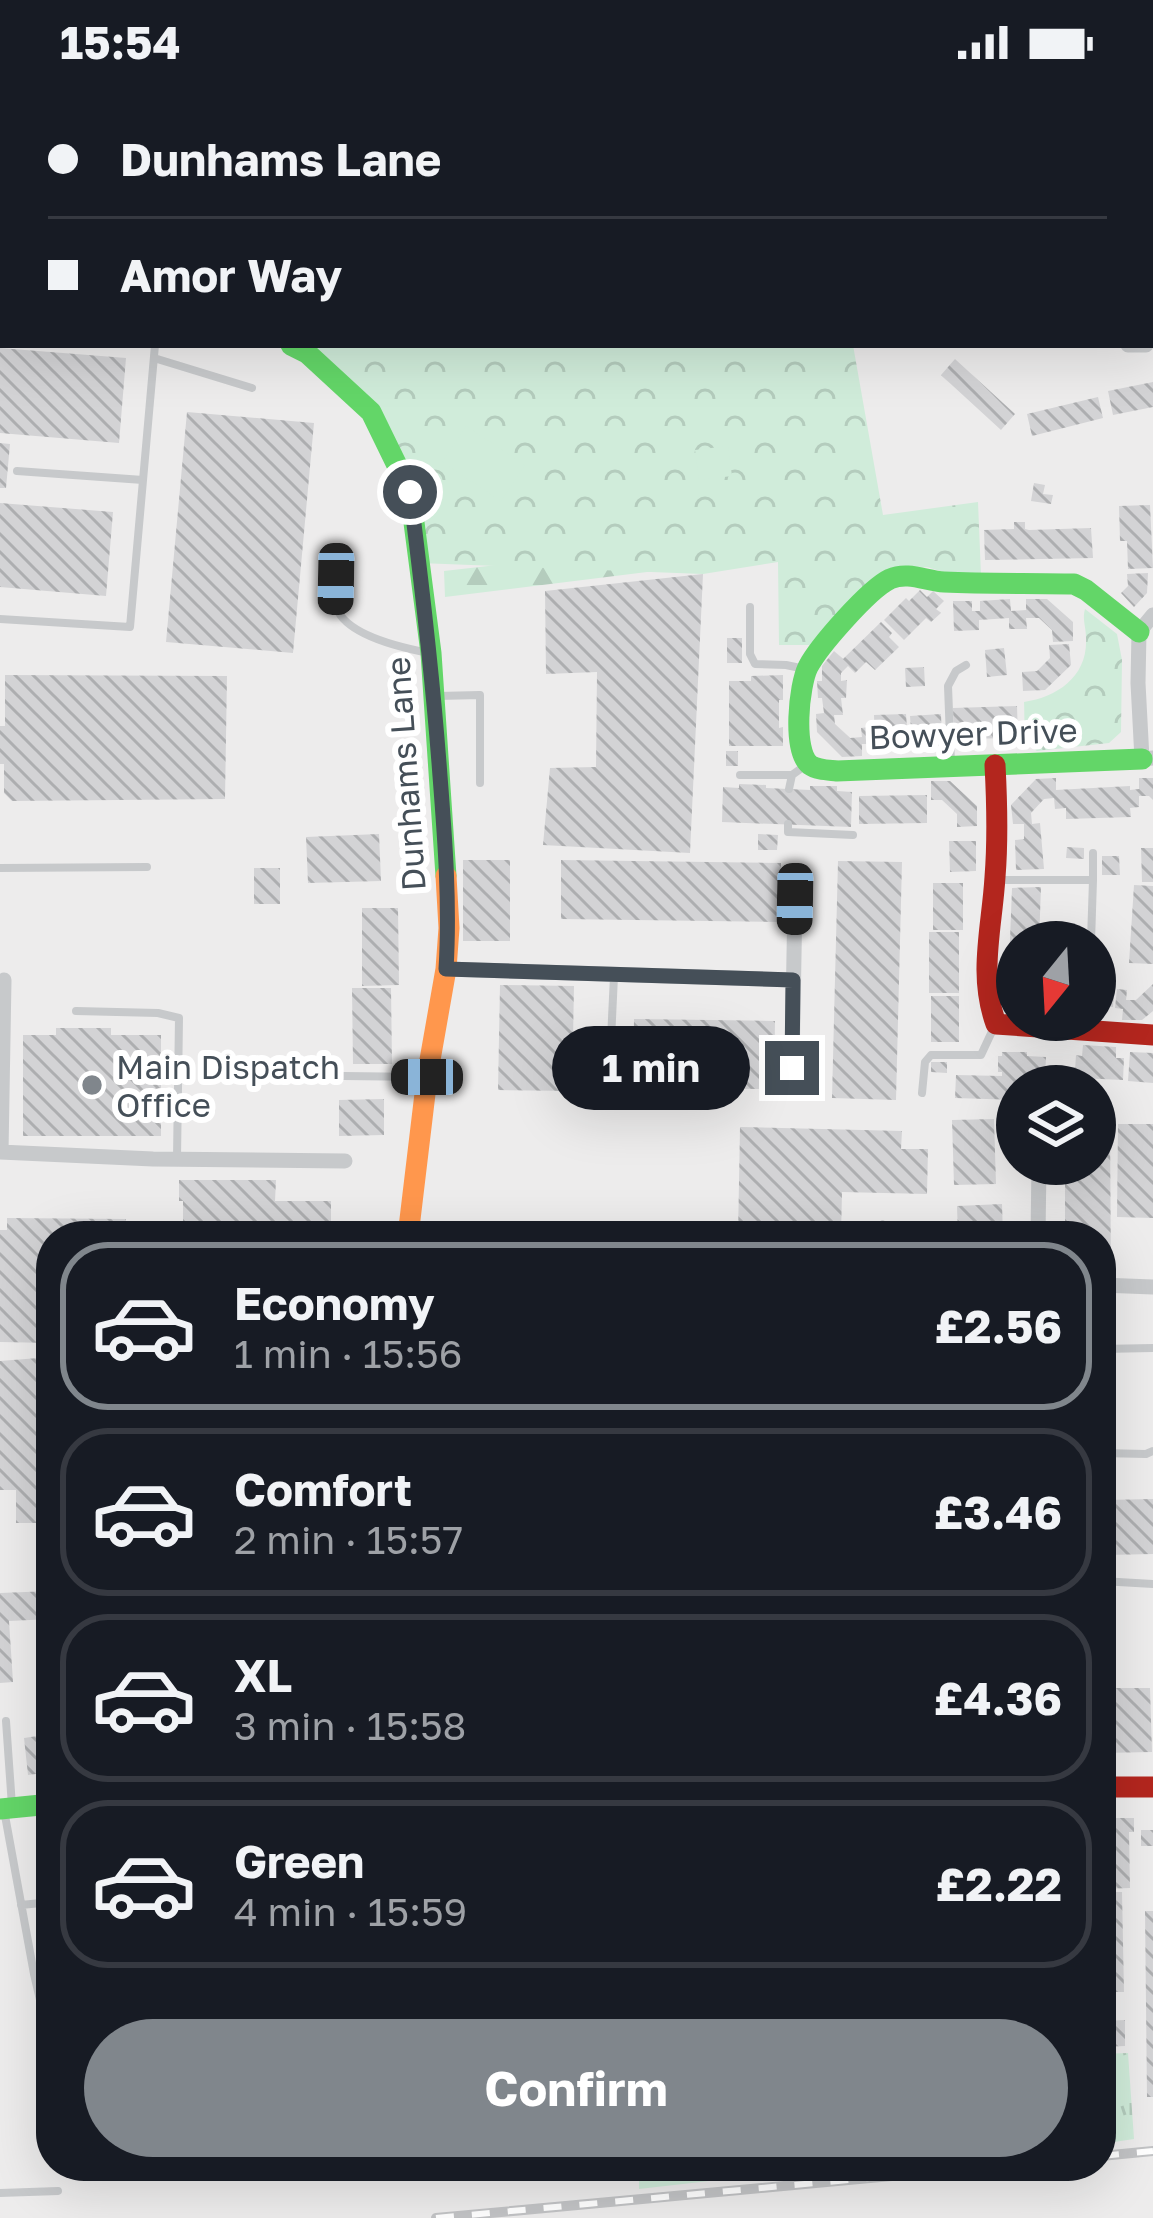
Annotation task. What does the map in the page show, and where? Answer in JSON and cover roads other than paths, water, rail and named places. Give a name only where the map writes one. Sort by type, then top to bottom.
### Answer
[{"type":"street","name":"Dunhams Lane","points":[[304,348],[371,412],[410,492],[431,653],[449,928],[410,1221]]},
{"type":"street","points":[[800,770],[806,670],[874,591],[892,578],[916,576],[938,582],[1074,584],[1146,623],[1148,759]]},
{"type":"street","name":"Bowyer Drive","points":[[800,770],[1148,759]]},
{"type":"street","points":[[995,765],[995,880],[985,976],[986,1001],[996,1024]]},
{"type":"street","points":[[792,1068],[795,899]]},
{"type":"street","points":[[446,969],[793,980]]},
{"type":"street","points":[[4,980],[0,1152],[345,1161]]},
{"type":"street","points":[[1116,1032],[1153,1035]]},
{"type":"street","points":[[1038,1221],[1039,1185]]},
{"type":"street","points":[[1116,1286],[1153,1287]]},
{"type":"street","points":[[1116,1787],[1153,1786]]},
{"type":"street","points":[[5,1808],[36,1805]]},
{"type":"lane","points":[[0,620],[130,627],[155,348]]},
{"type":"lane","points":[[154,358],[252,388]]},
{"type":"lane","points":[[17,470],[143,481]]},
{"type":"lane","points":[[336,552],[340,614],[356,629],[377,638],[431,653]]},
{"type":"lane","points":[[750,607],[750,654],[755,664],[806,670]]},
{"type":"lane","points":[[951,767],[948,686],[956,670],[966,665]]},
{"type":"lane","points":[[434,695],[480,695],[480,783]]},
{"type":"lane","points":[[740,776],[800,770]]},
{"type":"lane","points":[[789,789],[800,770]]},
{"type":"lane","points":[[788,824],[788,832],[853,836]]},
{"type":"lane","points":[[1092,921],[1093,853]]},
{"type":"lane","points":[[0,868],[147,867]]},
{"type":"lane","points":[[995,880],[1093,880]]},
{"type":"lane","points":[[610,1061],[614,974]]},
{"type":"lane","points":[[76,1011],[179,1018],[177,1159]]},
{"type":"lane","points":[[922,1094],[925,1062],[932,1054],[981,1054],[996,1024]]},
{"type":"lane","points":[[344,1076],[427,1077]]},
{"type":"lane","points":[[1116,1349],[1153,1348]]},
{"type":"lane","points":[[1116,1454],[1153,1451]]},
{"type":"lane","points":[[1116,1583],[1153,1584]]},
{"type":"lane","points":[[6,1721],[5,1808],[36,1976]]},
{"type":"lane","points":[[21,1905],[36,1904]]},
{"type":"lane","points":[[0,2193],[58,2191]]},
{"type":"railway","points":[[1116,2155],[1153,2151]]},
{"type":"railway","points":[[436,2218],[837,2181]]},
{"type":"place","name":"Main Dispatch Office","points":[[92,1085]]}]
